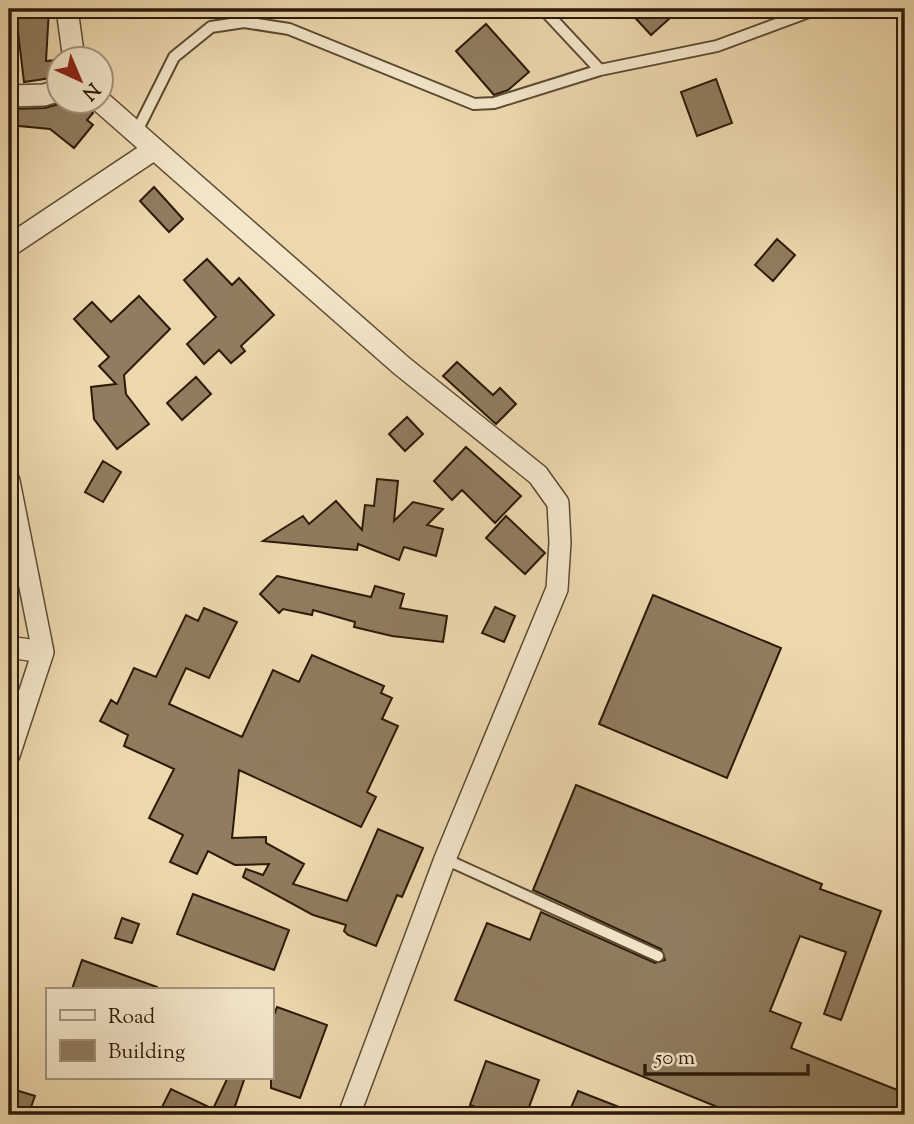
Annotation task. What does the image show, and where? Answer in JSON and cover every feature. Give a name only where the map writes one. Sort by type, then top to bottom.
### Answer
[{"type":"street","points":[[67,9],[72,46]]},
{"type":"street","points":[[9,96],[46,94]]},
{"type":"street","points":[[116,115],[402,366],[538,475],[558,503],[560,542],[557,589],[445,859],[349,1115]]},
{"type":"street","points":[[9,246],[153,150]]},
{"type":"street","points":[[9,481],[43,652],[9,755]]},
{"type":"street","points":[[9,647],[43,652]]},
{"type":"lane","points":[[543,9],[600,70]]},
{"type":"lane","points":[[136,133],[174,57],[211,27],[244,22],[289,29],[474,104],[494,103],[600,70],[716,46],[817,9]]},
{"type":"lane","points":[[445,859],[658,956]]},
{"type":"building","points":[[9,9],[49,9],[46,79],[24,82],[18,32],[9,31]]},
{"type":"building","points":[[627,9],[680,9],[651,35]]},
{"type":"building","points":[[486,24],[529,72],[508,90],[494,95],[456,51]]},
{"type":"building","points":[[716,79],[732,123],[697,136],[681,92]]},
{"type":"building","points":[[45,108],[46,116],[90,116],[87,120],[93,125],[74,148],[50,129],[9,125],[9,109]]},
{"type":"building","points":[[154,187],[183,219],[169,232],[140,201]]},
{"type":"building","points":[[777,239],[795,255],[773,281],[755,265]]},
{"type":"building","points":[[207,259],[232,285],[239,278],[274,315],[241,346],[245,351],[231,363],[219,350],[204,364],[187,344],[216,317],[184,280]]},
{"type":"building","points":[[139,296],[170,329],[124,375],[126,394],[149,424],[117,449],[94,419],[91,387],[116,384],[99,366],[109,357],[74,319],[92,302],[111,322]]},
{"type":"building","points":[[457,362],[493,395],[500,388],[516,404],[496,424],[443,376]]},
{"type":"building","points":[[196,377],[211,394],[182,420],[167,403]]},
{"type":"building","points":[[407,417],[423,434],[405,451],[389,434]]},
{"type":"building","points":[[466,447],[521,496],[495,523],[462,490],[452,500],[434,481]]},
{"type":"building","points":[[103,461],[121,472],[103,502],[85,492]]},
{"type":"building","points":[[377,479],[398,481],[394,521],[413,502],[443,509],[427,525],[443,529],[436,556],[404,547],[399,560],[358,544],[357,550],[263,541],[303,516],[309,524],[336,501],[362,530],[365,505],[374,506]]},
{"type":"building","points":[[506,516],[545,553],[525,574],[486,538]]},
{"type":"building","points":[[277,576],[371,597],[375,586],[404,594],[400,608],[447,616],[443,642],[392,636],[354,627],[355,622],[313,610],[312,615],[283,609],[279,613],[260,594]]},
{"type":"building","points":[[653,595],[781,648],[727,778],[599,724]]},
{"type":"building","points":[[495,607],[515,616],[504,642],[482,633]]},
{"type":"building","points":[[204,608],[237,622],[209,678],[186,668],[169,704],[242,737],[273,670],[299,682],[312,655],[384,686],[381,693],[392,698],[382,719],[398,726],[367,792],[376,797],[361,827],[239,770],[232,838],[266,837],[266,843],[304,864],[293,884],[347,901],[378,829],[423,848],[402,897],[397,895],[376,946],[348,935],[344,931],[346,925],[313,915],[243,877],[246,869],[263,875],[269,864],[235,865],[208,851],[197,874],[170,862],[183,835],[149,818],[174,769],[124,746],[128,735],[100,721],[111,700],[117,704],[134,668],[156,677],[186,615],[198,621]]},
{"type":"building","points":[[576,785],[822,884],[820,889],[881,911],[841,1020],[824,1014],[846,952],[800,936],[770,1011],[801,1023],[791,1048],[905,1093],[905,1115],[737,1115],[455,1000],[487,923],[530,940],[541,912],[655,963],[665,960],[661,949],[533,890]]},
{"type":"building","points":[[193,894],[289,930],[274,970],[177,934]]},
{"type":"building","points":[[122,918],[139,924],[132,943],[115,938]]},
{"type":"building","points":[[82,960],[157,987],[157,988],[72,988]]},
{"type":"building","points":[[277,1007],[327,1025],[300,1098],[271,1088],[273,1018]]},
{"type":"building","points":[[486,1061],[539,1080],[526,1115],[498,1115],[470,1105]]},
{"type":"building","points":[[228,1078],[245,1078],[232,1115],[158,1115],[171,1089],[213,1109]]},
{"type":"building","points":[[9,1088],[35,1096],[28,1115],[9,1115]]},
{"type":"building","points":[[578,1091],[637,1114],[637,1115],[568,1115]]}]
